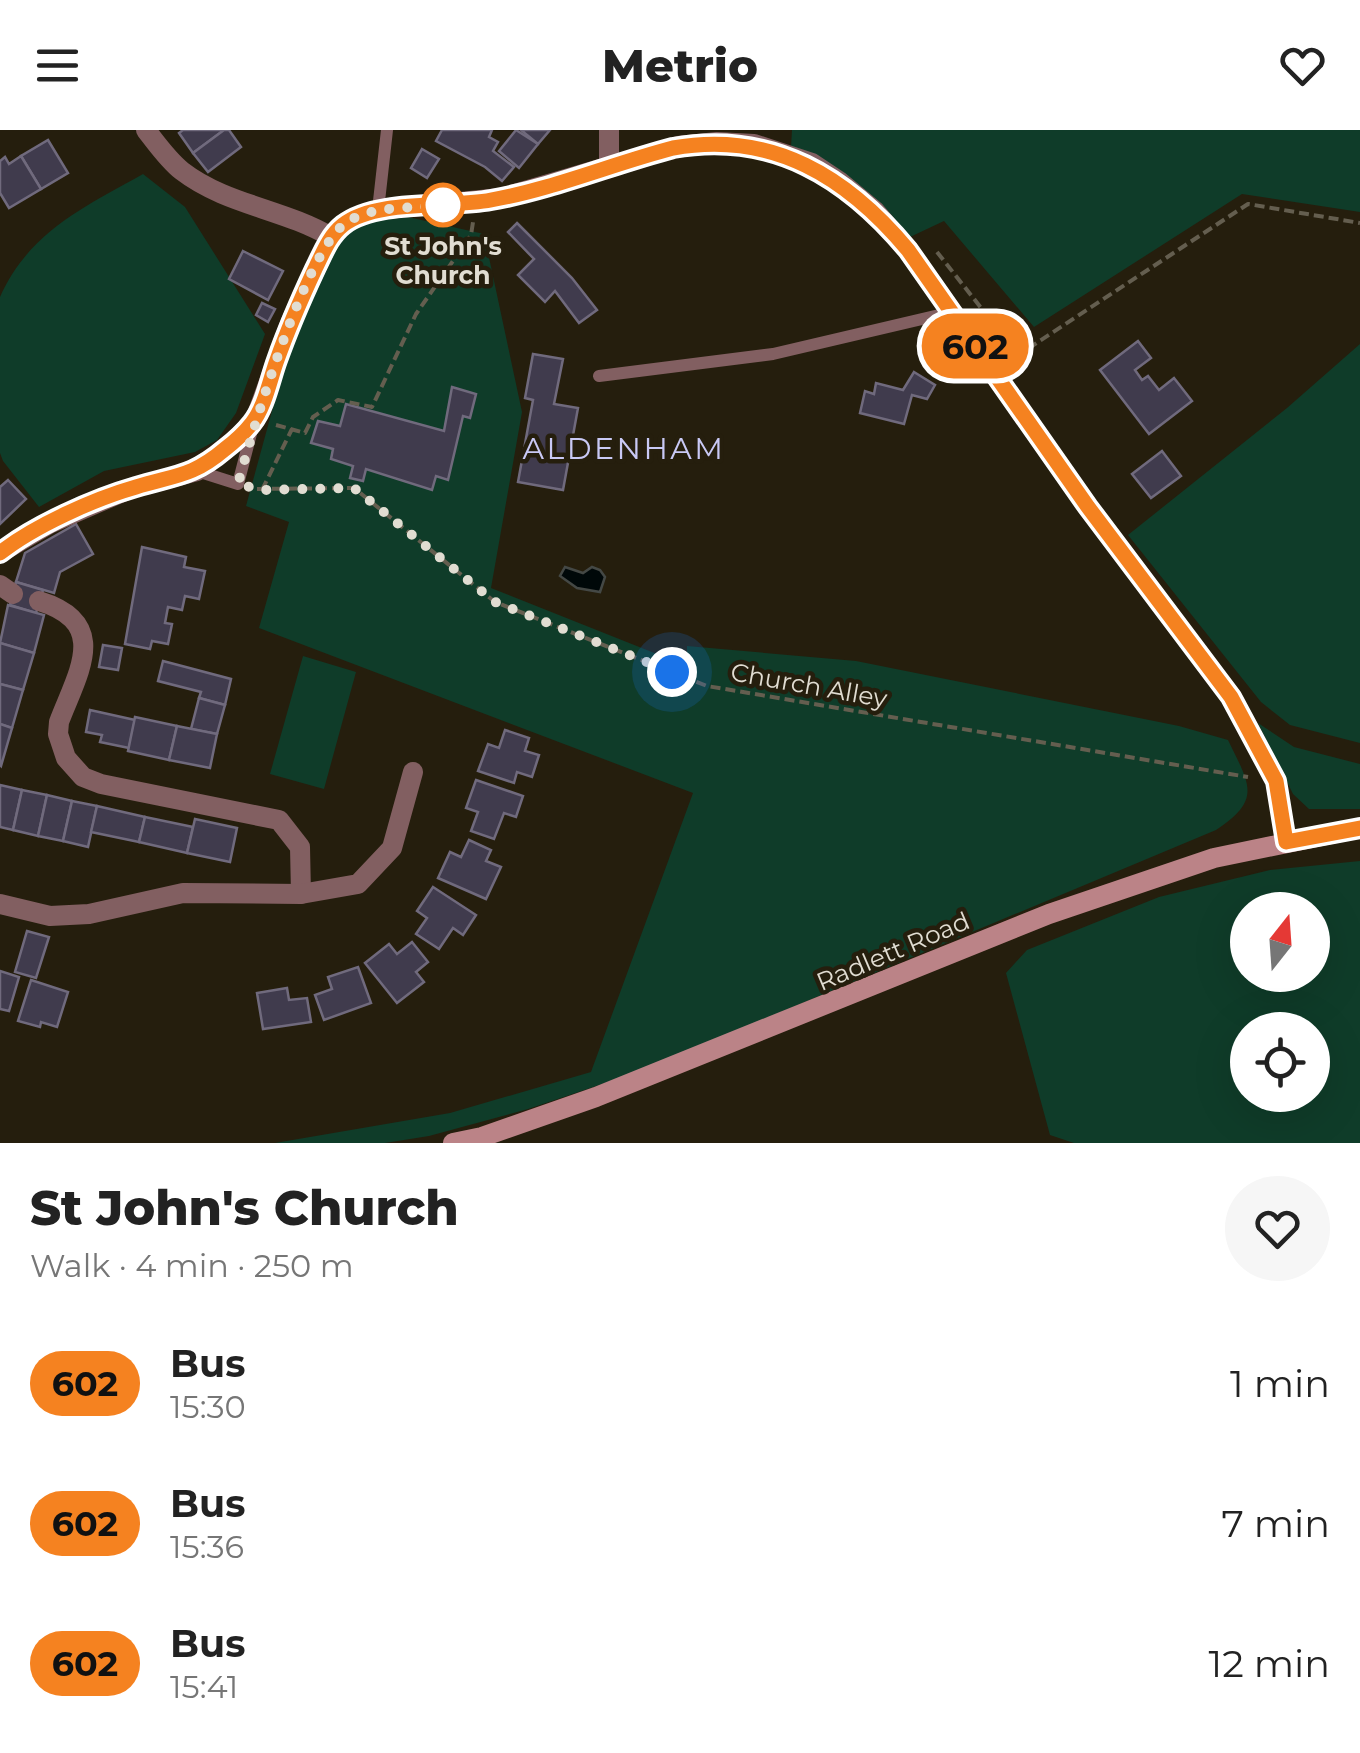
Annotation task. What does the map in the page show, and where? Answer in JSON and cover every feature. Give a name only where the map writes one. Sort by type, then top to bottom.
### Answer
[{"type":"main road","name":"Radlett Road","points":[[453,1143],[482,1137],[630,1084],[1049,914],[1214,858],[1360,828]]},
{"type":"street","points":[[146,130],[177,168],[194,180],[331,237]]},
{"type":"street","points":[[609,130],[609,168]]},
{"type":"street","points":[[0,553],[51,522],[132,488],[196,471],[255,420],[291,321],[331,237],[345,223],[378,210],[478,202],[678,146],[754,144],[781,150],[812,163],[840,182],[875,211],[908,250],[1088,507],[1231,697],[1276,781],[1286,842]]},
{"type":"street","points":[[39,602],[66,612],[82,632],[84,654],[59,722],[60,746],[73,770],[101,784],[279,820],[300,846],[302,894]]},
{"type":"street","points":[[0,904],[50,916],[89,914],[183,893],[302,894],[358,884],[392,848],[413,772]]},
{"type":"lane","points":[[378,210],[388,130]]},
{"type":"lane","points":[[599,376],[772,354],[952,312]]},
{"type":"lane","points":[[196,471],[238,484],[255,420]]},
{"type":"path","points":[[255,420],[305,432],[313,418],[338,400],[372,407],[416,314],[471,235],[478,202]]},
{"type":"path","points":[[908,250],[928,248],[939,253],[1008,342],[1032,346],[1248,204],[1360,223]]},
{"type":"path","points":[[262,490],[292,430]]},
{"type":"path","name":"Church Alley","points":[[238,484],[262,490],[354,488],[495,602],[707,686],[1248,776]]},
{"type":"green space","points":[[792,130],[1360,130],[1360,212],[1242,194],[1034,327],[944,221],[910,237],[791,147]]},
{"type":"green space","points":[[143,174],[185,207],[265,334],[236,413],[217,440],[195,452],[104,471],[39,507],[0,453],[0,297],[12,274],[42,238],[79,210]]},
{"type":"green space","points":[[408,217],[484,234],[522,412],[491,588],[687,666],[687,646],[856,661],[1179,726],[1228,740],[1248,790],[1241,809],[1216,830],[623,1077],[429,1136],[385,1143],[275,1143],[450,1113],[591,1072],[693,793],[259,628],[289,522],[246,506],[295,327],[338,239],[361,225]]},
{"type":"green space","points":[[1360,344],[1360,743],[1290,725],[1261,702],[1128,535],[1287,408]]},
{"type":"green space","points":[[303,656],[356,672],[324,789],[270,774]]},
{"type":"green space","points":[[1258,723],[1294,747],[1360,764],[1360,809],[1309,809],[1293,794]]},
{"type":"green space","points":[[1360,861],[1360,1143],[1074,1143],[1050,1135],[1006,973],[1027,950],[1159,897],[1270,870]]},
{"type":"shaded area","points":[[565,567],[583,573],[592,567],[600,570],[605,577],[600,592],[577,588],[560,576]]},
{"type":"building","points":[[224,130],[193,153],[179,133]]},
{"type":"building","points":[[229,130],[241,147],[208,172],[193,153]]},
{"type":"building","points":[[442,130],[492,130],[489,137],[498,142],[493,151],[514,167],[502,181],[485,167],[436,141]]},
{"type":"building","points":[[516,130],[538,144],[519,168],[499,151]]},
{"type":"building","points":[[521,130],[550,130],[538,144]]},
{"type":"building","points":[[48,140],[68,173],[41,189],[21,156]]},
{"type":"building","points":[[422,149],[439,159],[427,178],[411,168]]},
{"type":"building","points":[[21,156],[41,189],[9,208],[0,193],[0,161],[5,157],[9,164]]},
{"type":"building","points":[[517,223],[572,278],[597,310],[579,323],[555,291],[545,302],[518,275],[534,259],[508,232]]},
{"type":"building","points":[[243,251],[283,271],[268,300],[229,279]]},
{"type":"building","points":[[262,303],[275,309],[268,322],[256,315]]},
{"type":"building","points":[[1138,341],[1151,358],[1135,370],[1142,380],[1148,376],[1159,390],[1174,378],[1192,401],[1149,434],[1100,370]]},
{"type":"building","points":[[533,354],[563,359],[554,404],[578,408],[563,490],[518,482],[533,400],[525,398]]},
{"type":"building","points":[[914,372],[935,385],[927,399],[912,395],[904,424],[860,413],[865,391],[874,394],[876,383],[903,390]]},
{"type":"building","points":[[452,387],[476,394],[470,418],[463,416],[448,480],[436,476],[432,490],[366,469],[363,481],[350,478],[353,466],[331,459],[333,449],[311,443],[318,421],[340,426],[346,404],[444,431]]},
{"type":"building","points":[[1162,451],[1181,476],[1151,498],[1132,474]]},
{"type":"building","points":[[8,480],[26,499],[0,524],[0,487]]},
{"type":"building","points":[[76,524],[93,554],[60,572],[54,593],[16,582],[25,553]]},
{"type":"building","points":[[142,547],[186,557],[184,567],[205,571],[199,599],[185,596],[182,610],[168,607],[165,623],[172,624],[168,644],[152,641],[150,649],[125,644]]},
{"type":"building","points":[[16,582],[43,590],[36,613],[10,605]]},
{"type":"building","points":[[8,605],[44,615],[34,653],[0,643]]},
{"type":"building","points":[[0,643],[34,653],[23,690],[0,684]]},
{"type":"building","points":[[103,645],[122,648],[118,670],[99,667]]},
{"type":"building","points":[[163,661],[231,679],[225,705],[199,698],[201,692],[158,681]]},
{"type":"building","points":[[0,684],[23,690],[12,728],[0,724]]},
{"type":"building","points":[[199,698],[225,705],[217,734],[191,729]]},
{"type":"building","points":[[90,710],[135,720],[129,748],[100,742],[102,735],[86,732]]},
{"type":"building","points":[[135,717],[177,726],[169,760],[128,751]]},
{"type":"building","points":[[0,724],[12,728],[1,766],[0,765]]},
{"type":"building","points":[[177,726],[217,734],[210,768],[169,760]]},
{"type":"building","points":[[505,730],[529,738],[525,751],[539,755],[532,777],[517,772],[514,783],[478,771],[488,744],[499,748]]},
{"type":"building","points":[[476,780],[523,796],[516,817],[504,813],[494,839],[471,831],[478,812],[466,808]]},
{"type":"building","points":[[0,785],[22,790],[13,830],[0,827]]},
{"type":"building","points":[[22,790],[47,795],[38,836],[13,830]]},
{"type":"building","points":[[47,795],[72,801],[63,841],[38,836]]},
{"type":"building","points":[[72,801],[97,806],[88,847],[63,841]]},
{"type":"building","points":[[97,806],[145,817],[139,842],[91,832]]},
{"type":"building","points":[[145,817],[193,827],[187,853],[139,842]]},
{"type":"building","points":[[195,819],[237,828],[230,862],[187,853]]},
{"type":"building","points":[[469,840],[491,850],[486,861],[501,867],[486,899],[438,878],[450,852],[461,857]]},
{"type":"building","points":[[433,887],[476,915],[463,935],[453,928],[439,949],[416,934],[427,918],[417,911]]},
{"type":"building","points":[[27,931],[49,937],[36,978],[15,972]]},
{"type":"building","points":[[412,942],[428,962],[416,972],[424,982],[397,1003],[365,963],[389,944],[397,954]]},
{"type":"building","points":[[358,967],[371,1003],[324,1020],[315,995],[332,989],[328,977]]},
{"type":"building","points":[[0,971],[19,977],[9,1011],[0,1009]]},
{"type":"building","points":[[31,980],[68,992],[57,1027],[18,1021]]},
{"type":"building","points":[[287,988],[289,1000],[307,998],[311,1022],[263,1029],[257,993]]},
{"type":"bus line","name":"602","points":[[0,553],[51,522],[132,488],[196,471],[227,448],[255,420],[291,321],[331,237],[345,223],[378,210],[501,198],[678,146],[754,144],[812,163],[840,182],[875,211],[908,250],[1088,507],[1231,697],[1276,781],[1286,842],[1360,828]]},
{"type":"place","name":"St John's Church","points":[[443,205]]},
{"type":"district","name":"ALDENHAM","points":[[624,449]]},
{"type":"route","points":[[443,205],[378,210],[345,223],[331,237],[291,321],[255,420],[238,484],[262,490],[354,488],[495,602],[672,672]]}]
